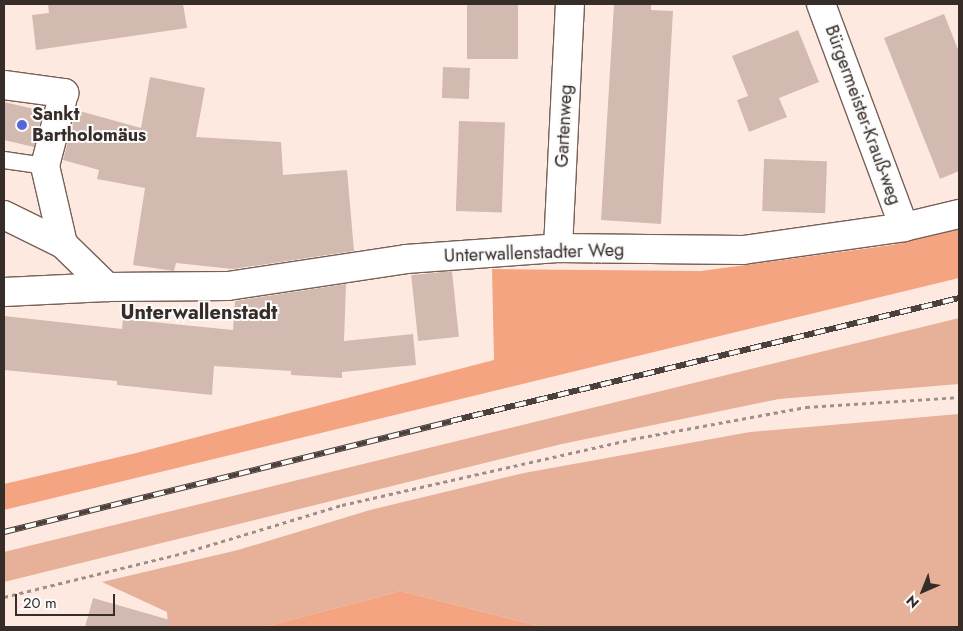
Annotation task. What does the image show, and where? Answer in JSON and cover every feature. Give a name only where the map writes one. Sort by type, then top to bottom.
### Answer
[{"type":"street","name":"Gartenweg","points":[[558,248],[570,4]]},
{"type":"street","name":"Bürgermeister-Krauß-weg","points":[[821,4],[904,227]]},
{"type":"street","points":[[4,85],[64,93],[45,166],[64,244]]},
{"type":"street","name":"Unterwallenstadter Weg","points":[[4,292],[107,287],[228,286],[406,259],[558,248],[743,250],[904,227],[959,214]]},
{"type":"street","points":[[4,215],[64,244],[107,287]]},
{"type":"lane","points":[[4,160],[45,166]]},
{"type":"path","points":[[4,596],[183,553],[342,505],[632,439],[806,407],[959,397]]},
{"type":"shaded area","points":[[959,229],[959,278],[4,510],[4,484],[136,453],[494,360],[492,269],[701,271],[892,245]]},
{"type":"shaded area","points":[[959,318],[959,384],[779,399],[562,444],[4,582],[4,552]]},
{"type":"shaded area","points":[[959,414],[959,627],[542,627],[401,591],[264,627],[168,627],[167,612],[102,582],[238,550],[370,510],[524,473],[750,432]]},
{"type":"shaded area","points":[[401,591],[542,627],[264,627]]},
{"type":"building","points":[[48,4],[183,4],[187,28],[36,50],[32,15],[49,13]]},
{"type":"building","points":[[467,4],[518,4],[518,59],[467,59]]},
{"type":"building","points":[[614,4],[651,4],[651,10],[673,11],[661,224],[601,220]]},
{"type":"building","points":[[944,14],[959,52],[959,171],[940,179],[884,38]]},
{"type":"building","points":[[798,30],[819,82],[779,98],[787,117],[749,132],[737,100],[748,96],[732,56]]},
{"type":"building","points":[[443,67],[470,68],[469,99],[442,98]]},
{"type":"building","points":[[150,77],[205,88],[196,137],[281,142],[283,175],[347,170],[354,251],[233,269],[176,263],[174,271],[133,265],[145,188],[97,179],[99,170],[63,160],[76,110],[141,128]]},
{"type":"building","name":"Sankt Bartholomäus","points":[[4,102],[43,111],[34,147],[4,140]]},
{"type":"building","points":[[459,121],[505,123],[502,213],[456,211]]},
{"type":"building","points":[[764,159],[827,161],[825,213],[762,211]]},
{"type":"building","points":[[452,271],[459,337],[418,341],[411,275]]},
{"type":"building","points":[[346,284],[344,341],[413,334],[416,365],[342,372],[342,378],[291,375],[291,371],[214,366],[212,395],[117,385],[117,381],[4,370],[4,316],[122,329],[123,319],[233,330],[235,301]]},
{"type":"building","points":[[93,598],[170,620],[169,627],[85,627]]},
{"type":"railway","points":[[4,532],[959,298]]},
{"type":"place","name":"Sankt Bartholomäus","points":[[22,125]]},
{"type":"district","name":"Unterwallenstadt","points":[[199,312]]}]
